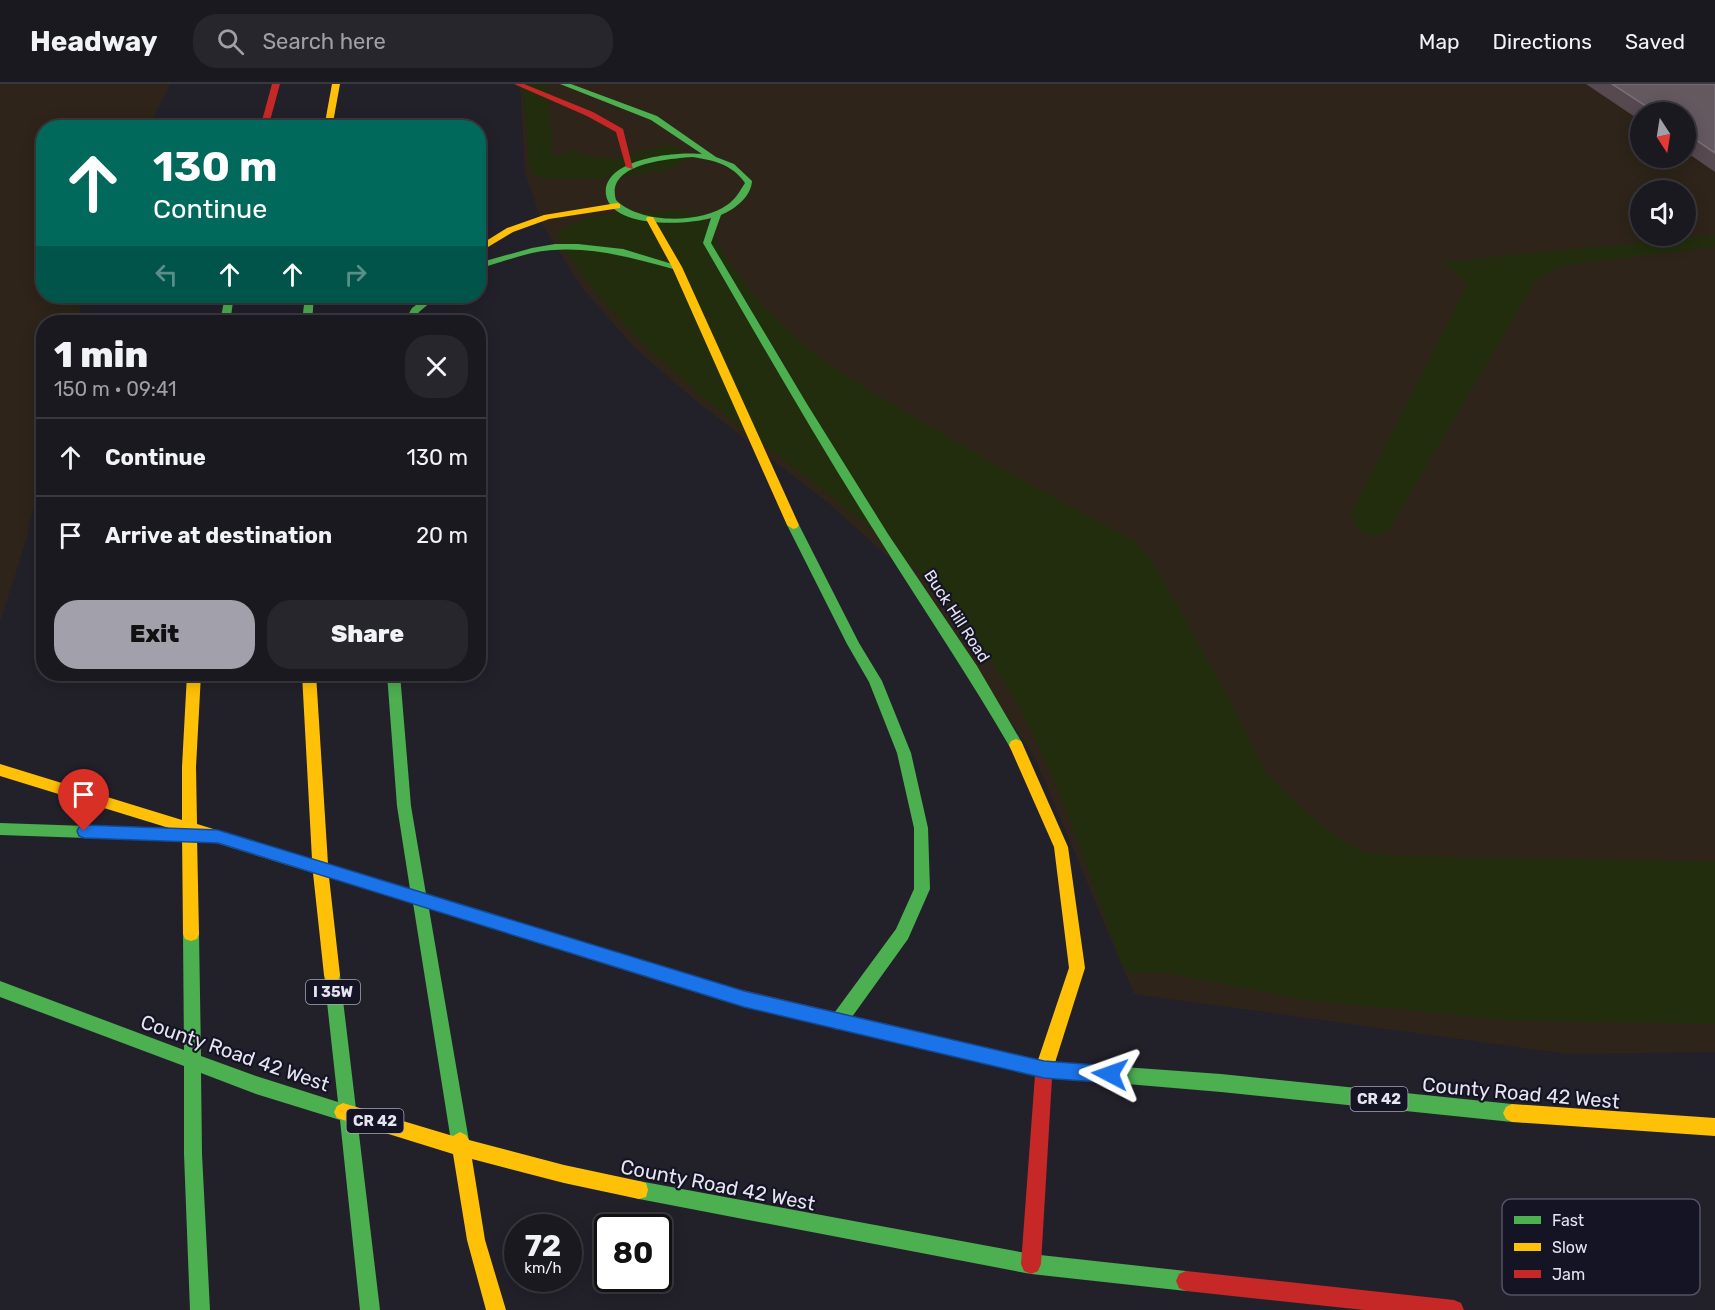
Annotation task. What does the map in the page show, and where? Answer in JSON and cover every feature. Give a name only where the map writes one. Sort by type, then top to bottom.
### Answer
[{"type":"main road","points":[[266,120],[276,84]]},
{"type":"main road","points":[[329,120],[336,84]]},
{"type":"main road","points":[[518,84],[590,114],[620,131],[630,166]]},
{"type":"main road","points":[[564,84],[654,118],[713,158]]},
{"type":"main road","points":[[692,155],[713,158],[732,163],[744,172],[749,183],[746,194],[735,205],[717,214],[695,219],[650,219],[631,214],[617,206],[610,196],[610,186],[617,176],[630,166],[668,156],[692,155]]},
{"type":"main road","points":[[486,245],[510,230],[547,217],[617,206]]},
{"type":"main road","name":"Buck Hill Road","points":[[717,214],[707,243],[884,537],[972,670],[1020,752],[1061,847],[1077,968],[1044,1069]]},
{"type":"main road","points":[[650,219],[677,267],[764,465],[814,569],[853,644],[876,681],[904,753],[921,828],[922,889],[902,933],[838,1022]]},
{"type":"main road","points":[[486,263],[517,253],[577,245],[640,255],[677,267]]},
{"type":"main road","points":[[412,315],[424,303]]},
{"type":"main road","points":[[194,681],[189,767],[193,1154],[200,1310]]},
{"type":"main road","name":"I 35W","points":[[309,681],[322,892],[370,1310]]},
{"type":"main road","points":[[394,681],[404,806],[476,1240],[496,1310]]},
{"type":"main road","name":"County Road 42 West","points":[[0,770],[744,999],[1044,1069],[1221,1083],[1518,1114],[1715,1127]]},
{"type":"main road","points":[[0,829],[218,837]]},
{"type":"main road","name":"County Road 42 West","points":[[0,989],[256,1085],[424,1136],[604,1184],[1030,1264],[1454,1310]]},
{"type":"main road","points":[[1030,1264],[1044,1069]]},
{"type":"main road","points":[[1222,1285],[1223,1302]]},
{"type":"shaded area","points":[[0,84],[170,84],[152,120],[36,120],[36,303],[81,303],[79,315],[36,315],[36,496],[26,541],[0,622]]},
{"type":"shaded area","points":[[520,84],[1715,84],[1715,1052],[1568,1054],[1134,994],[1035,758],[916,581],[828,503],[690,396],[636,349],[582,288],[543,226],[525,172]]},
{"type":"green space","points":[[522,84],[548,84],[553,157],[573,151],[597,158],[615,159],[667,145],[676,146],[688,156],[674,168],[664,171],[570,180],[539,177],[530,168]]},
{"type":"green space","points":[[672,210],[700,214],[736,271],[768,311],[796,338],[831,365],[977,454],[1135,541],[1152,562],[1175,601],[1231,703],[1265,772],[1300,807],[1339,838],[1360,851],[1388,856],[1715,861],[1715,1024],[1515,1021],[1306,1000],[1170,974],[1152,972],[1132,974],[1122,965],[1076,836],[1042,753],[999,674],[956,611],[897,552],[847,509],[691,387],[642,343],[598,295],[559,241],[558,233],[582,220],[612,214]]},
{"type":"green space","points":[[1715,235],[1715,247],[1576,264],[1556,268],[1536,281],[1389,530],[1377,536],[1365,533],[1356,526],[1351,513],[1466,287],[1462,278],[1443,262],[1630,243],[1630,246],[1696,246],[1696,237]]},
{"type":"building","points":[[1612,84],[1715,84],[1715,153],[1696,140],[1696,102],[1640,102]]},
{"type":"traffic: fast","points":[[564,84],[654,118],[712,157]]},
{"type":"traffic: fast","points":[[692,155],[725,162],[744,176],[749,183],[736,203],[704,218],[671,221],[639,217],[625,212],[612,200],[611,187],[615,178],[633,165],[658,158],[692,155]]},
{"type":"traffic: fast","points":[[717,214],[707,243],[802,404],[884,537],[972,670],[1016,745]]},
{"type":"traffic: fast","points":[[486,263],[532,251],[578,246],[623,252],[677,267]]},
{"type":"traffic: fast","points":[[226,315],[228,303]]},
{"type":"traffic: fast","points":[[308,303],[308,315]]},
{"type":"traffic: fast","points":[[412,315],[424,303]]},
{"type":"traffic: fast","points":[[793,525],[853,644],[875,681],[904,753],[921,828],[922,889],[902,934],[838,1022]]},
{"type":"traffic: fast","points":[[394,681],[404,806],[460,1141]]},
{"type":"traffic: fast","points":[[0,829],[174,835]]},
{"type":"traffic: fast","points":[[349,877],[730,995]]},
{"type":"traffic: fast","points":[[191,934],[193,1154],[200,1310]]},
{"type":"traffic: fast","points":[[332,975],[370,1310]]},
{"type":"traffic: fast","points":[[0,989],[256,1085],[343,1112]]},
{"type":"traffic: fast","points":[[1068,1071],[1221,1083],[1512,1113]]},
{"type":"traffic: fast","points":[[639,1190],[1031,1264],[1186,1281]]},
{"type":"traffic: slow","points":[[329,120],[336,84]]},
{"type":"traffic: slow","points":[[486,245],[510,230],[547,217],[617,206]]},
{"type":"traffic: slow","points":[[650,219],[677,267],[793,525]]},
{"type":"traffic: slow","points":[[191,934],[189,767],[194,681]]},
{"type":"traffic: slow","points":[[309,681],[322,892],[332,975]]},
{"type":"traffic: slow","points":[[1016,745],[1061,847],[1077,968],[1044,1069]]},
{"type":"traffic: slow","points":[[0,770],[349,877]]},
{"type":"traffic: slow","points":[[343,1112],[527,1165],[639,1190]]},
{"type":"traffic: slow","points":[[1512,1113],[1715,1127]]},
{"type":"traffic: slow","points":[[460,1141],[476,1240],[496,1310]]},
{"type":"traffic: jam","points":[[266,120],[276,84]]},
{"type":"traffic: jam","points":[[518,84],[590,114],[620,131],[630,167]]},
{"type":"traffic: jam","points":[[730,995],[1044,1069],[1068,1071]]},
{"type":"traffic: jam","points":[[1031,1264],[1044,1069]]},
{"type":"traffic: jam","points":[[1186,1281],[1454,1310]]},
{"type":"route","points":[[84,831],[218,837],[744,999],[1044,1069],[1110,1074]]}]
